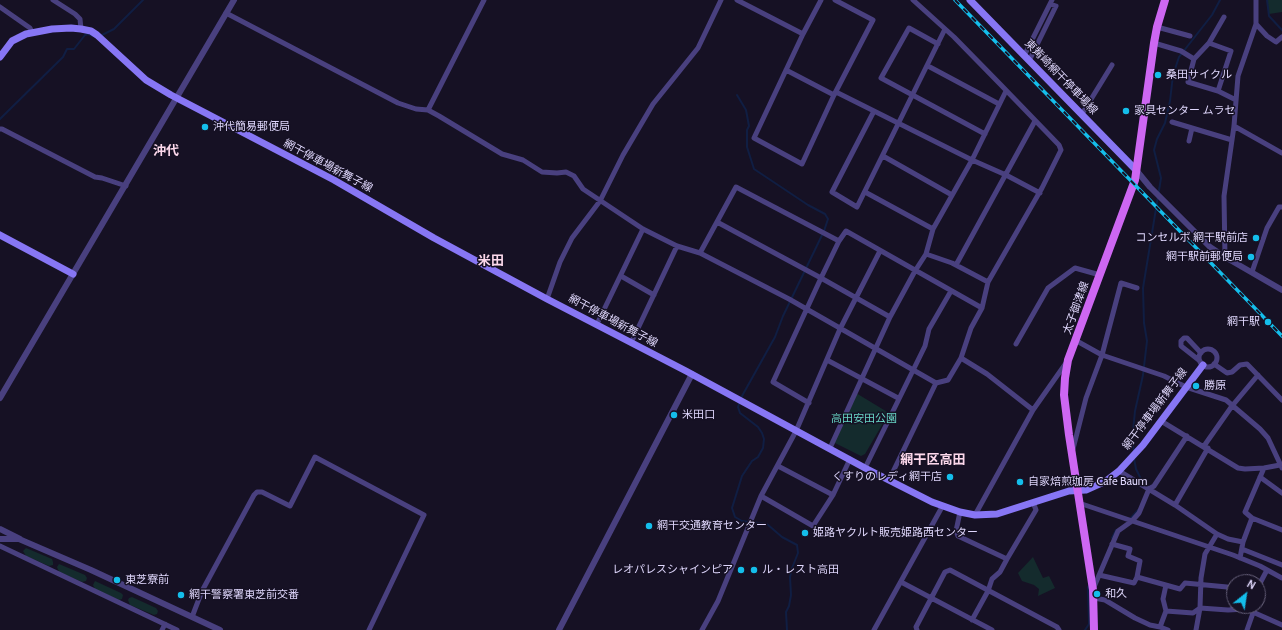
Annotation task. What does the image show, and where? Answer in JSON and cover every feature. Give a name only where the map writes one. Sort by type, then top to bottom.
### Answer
[{"type":"main road","name":"東觜崎網干停車場線","points":[[970,0],[1136,170]]},
{"type":"main road","name":"太子御津線","points":[[1094,630],[1093,594],[1064,395],[1065,378],[1068,360],[1075,340],[1135,180],[1154,43],[1165,0]]},
{"type":"main road","name":"網干停車場新舞子線","points":[[0,57],[12,42],[32,32],[52,29],[81,29],[91,31],[146,80],[177,98],[334,180],[440,241],[547,299],[692,374],[865,468],[942,507],[960,512],[976,515],[997,514],[1069,491],[1086,490],[1106,481],[1119,471],[1143,445],[1202,363]]},
{"type":"main road","points":[[0,234],[73,274]]},
{"type":"street","points":[[54,0],[80,19],[81,29]]},
{"type":"street","points":[[0,398],[234,0]]},
{"type":"street","points":[[428,110],[484,0]]},
{"type":"street","points":[[547,299],[560,262],[572,238],[600,201],[623,155],[653,104],[698,48],[721,0]]},
{"type":"street","points":[[737,0],[803,34]]},
{"type":"street","points":[[822,0],[803,34],[754,138],[802,164],[835,94],[873,20],[835,0]]},
{"type":"street","points":[[226,13],[398,103],[416,109],[428,110],[502,154],[523,160],[542,172],[566,172],[574,176],[583,189],[643,229],[677,246],[700,253],[808,310],[936,383],[948,380],[961,358],[971,328],[982,308],[988,282],[1040,193],[1061,150],[1059,145],[1036,121],[945,29],[913,0]]},
{"type":"street","points":[[1224,257],[1224,196],[1234,126],[1238,76],[1256,24],[1256,0]]},
{"type":"street","points":[[1026,58],[1051,2]]},
{"type":"street","points":[[0,7],[30,28],[32,32]]},
{"type":"street","points":[[1224,17],[1209,43],[1194,59],[1188,82],[1218,91],[1236,100]]},
{"type":"street","points":[[1256,24],[1267,36],[1276,42],[1282,37]]},
{"type":"street","points":[[1157,27],[1190,36]]},
{"type":"street","points":[[938,44],[909,28],[881,78],[985,134]]},
{"type":"street","points":[[874,111],[832,192],[857,207],[900,124],[945,29]]},
{"type":"street","points":[[1154,43],[1181,51],[1194,59]]},
{"type":"street","points":[[1209,43],[1230,50],[1218,91]]},
{"type":"street","points":[[1082,114],[1112,65]]},
{"type":"street","points":[[928,66],[999,104]]},
{"type":"street","points":[[786,70],[874,111],[1040,193]]},
{"type":"street","points":[[830,448],[890,317],[926,254],[933,229],[972,160],[1006,91]]},
{"type":"street","points":[[956,265],[1036,121]]},
{"type":"street","points":[[1172,122],[1232,140]]},
{"type":"street","points":[[1234,126],[1282,153]]},
{"type":"street","points":[[1189,141],[1192,128]]},
{"type":"street","points":[[0,130],[2,129],[94,177],[102,178],[126,186]]},
{"type":"street","points":[[883,156],[952,195]]},
{"type":"street","points":[[1136,170],[1150,187],[1210,247],[1224,257],[1282,290]]},
{"type":"street","points":[[700,253],[736,187],[839,241]]},
{"type":"street","points":[[865,192],[933,229]]},
{"type":"street","points":[[1252,272],[1268,228],[1279,207],[1282,207]]},
{"type":"street","points":[[717,222],[890,317]]},
{"type":"street","points":[[597,324],[643,229]]},
{"type":"street","points":[[809,403],[773,382],[808,310],[821,278],[839,241],[846,231],[982,308]]},
{"type":"street","points":[[631,343],[677,246]]},
{"type":"street","points":[[702,630],[718,601],[761,496],[796,431],[840,329],[880,251]]},
{"type":"street","points":[[926,254],[956,265],[988,282]]},
{"type":"street","points":[[1016,344],[1048,288],[1076,268],[1100,275]]},
{"type":"street","points":[[621,276],[654,295]]},
{"type":"street","points":[[1072,454],[1086,398],[1102,355],[1121,283],[1137,288]]},
{"type":"street","points":[[865,468],[912,369],[925,346],[929,329],[950,291]]},
{"type":"street","points":[[1201,353],[1209,349],[1214,352],[1217,359],[1210,367],[1202,363],[1181,346],[1181,341],[1184,338],[1187,338],[1201,353],[1202,363]]},
{"type":"street","points":[[1075,340],[1102,355],[1164,376],[1186,387],[1220,398],[1260,429],[1268,438],[1281,467],[1238,468],[1206,447],[1161,421]]},
{"type":"street","points":[[961,358],[987,374],[1033,410]]},
{"type":"street","points":[[827,360],[898,398]]},
{"type":"street","points":[[976,515],[1033,410],[1068,360]]},
{"type":"street","points":[[1214,364],[1227,373],[1232,372],[1240,365],[1247,364],[1282,400]]},
{"type":"street","points":[[559,630],[692,374]]},
{"type":"street","points":[[1175,505],[1206,447],[1232,406],[1258,375]]},
{"type":"street","points":[[889,480],[936,383]]},
{"type":"street","points":[[1148,488],[1154,486],[1187,436]]},
{"type":"street","points":[[192,617],[202,591],[254,495],[257,492],[262,492],[290,506],[315,457],[424,515],[369,630]]},
{"type":"street","points":[[761,496],[813,526],[833,495],[850,459]]},
{"type":"street","points":[[778,466],[833,495]]},
{"type":"street","points":[[1264,468],[1245,512],[1252,518],[1282,530]]},
{"type":"street","points":[[1119,471],[1175,505],[1217,534],[1228,539],[1243,542]]},
{"type":"street","points":[[1260,477],[1282,493]]},
{"type":"street","points":[[1148,488],[1139,513],[1132,521],[1118,531],[1099,575],[1093,594],[1135,618],[1149,628],[1160,627],[1168,630]]},
{"type":"street","points":[[972,620],[988,591],[992,579],[1000,572],[1036,510],[1033,502]]},
{"type":"street","points":[[1079,503],[1240,558],[1260,566],[1282,578]]},
{"type":"street","points":[[874,630],[942,507]]},
{"type":"street","points":[[960,512],[956,531],[958,536],[1007,560]]},
{"type":"street","points":[[1240,558],[1243,542],[1252,518]]},
{"type":"street","points":[[0,529],[35,546]]},
{"type":"street","points":[[1196,630],[1200,608],[1201,584],[1205,554],[1217,534]]},
{"type":"street","points":[[0,539],[19,539],[91,570],[220,630]]},
{"type":"street","points":[[1099,575],[1134,583],[1137,577],[1140,560],[1128,556],[1130,549],[1112,544]]},
{"type":"street","points":[[0,546],[177,630]]},
{"type":"street","points":[[1242,549],[1282,565]]},
{"type":"street","points":[[917,630],[916,627],[945,572],[950,570],[1057,627],[1059,630]]},
{"type":"street","points":[[1265,574],[1267,570]]},
{"type":"street","points":[[1137,577],[1180,589],[1185,583],[1226,587]]},
{"type":"street","points":[[901,582],[992,630]]},
{"type":"street","points":[[1160,627],[1166,611],[1163,599],[1166,585]]},
{"type":"street","points":[[1166,611],[1193,613],[1200,608],[1226,610]]},
{"type":"street","points":[[1246,630],[1253,614]]},
{"type":"street","points":[[1255,614],[1282,625]]},
{"type":"street","points":[[162,630],[165,624]]},
{"type":"green space","points":[[1267,0],[1282,0],[1282,12],[1269,14]]},
{"type":"green space","name":"高田安田公園","points":[[856,393],[889,413],[865,454],[861,456],[835,443]]},
{"type":"green space","points":[[26,548],[52,559],[53,565],[49,566],[26,556],[23,551]]},
{"type":"green space","points":[[1033,557],[1043,578],[1049,576],[1055,588],[1038,596],[1039,589],[1034,585],[1022,581],[1018,573]]},
{"type":"green space","points":[[59,564],[85,575],[87,578],[86,581],[82,582],[59,572],[57,567]]},
{"type":"green space","points":[[95,581],[121,593],[123,595],[122,599],[119,600],[95,589],[93,585]]},
{"type":"green space","points":[[132,597],[156,608],[158,611],[157,614],[154,615],[130,605],[128,600]]},
{"type":"waterway","points":[[100,36],[114,29],[143,0]]},
{"type":"waterway","points":[[1134,451],[1132,441],[1135,411],[1143,375],[1147,341],[1144,323],[1143,288],[1161,178],[1154,150],[1157,139],[1165,123],[1170,101],[1173,75],[1179,57],[1212,15],[1220,0]]},
{"type":"waterway","points":[[1267,0],[1269,16],[1282,30]]},
{"type":"waterway","points":[[0,119],[63,57],[67,49],[74,49],[85,35],[88,34],[93,36]]},
{"type":"waterway","points":[[737,95],[746,110],[749,126],[747,130],[747,147],[754,169],[808,205],[825,214],[828,219],[824,231],[783,316],[775,337],[742,396],[738,407],[740,413],[758,427],[764,439],[763,448],[758,457],[752,461],[742,476],[732,508],[735,517],[742,521],[767,524],[782,537],[797,545],[798,553],[790,577],[791,595],[786,612],[787,630]]},
{"type":"waterway","points":[[1134,458],[1136,469],[1143,483]]},
{"type":"waterway","points":[[1129,520],[1138,510]]},
{"type":"waterway","points":[[1112,538],[1116,530]]},
{"type":"waterway","points":[[1085,630],[1089,624],[1088,587],[1090,585]]},
{"type":"railway","points":[[955,0],[1282,336]]},
{"type":"place","name":"桑田サイクル","points":[[1158,75]]},
{"type":"place","name":"家具センター ムラセ","points":[[1126,111]]},
{"type":"place","name":"沖代簡易郵便局","points":[[205,127]]},
{"type":"place","name":"コンセルボ 網干駅前店","points":[[1256,238]]},
{"type":"place","name":"網干駅前郵便局","points":[[1251,257]]},
{"type":"place","name":"網干駅","points":[[1268,322]]},
{"type":"place","name":"勝原","points":[[1196,386]]},
{"type":"place","name":"米田口","points":[[674,415]]},
{"type":"place","name":"くすりのレディ網干店","points":[[950,477]]},
{"type":"place","name":"自家焙煎珈房 Cafe Baum","points":[[1020,482]]},
{"type":"place","name":"網干交通教育センター","points":[[649,526]]},
{"type":"place","name":"姫路ヤクルト販売姫路西センター","points":[[805,533]]},
{"type":"place","name":"レオパレスシャインピア","points":[[741,570]]},
{"type":"place","name":"ル・レスト高田","points":[[754,570]]},
{"type":"place","name":"東芝寮前","points":[[117,580]]},
{"type":"place","name":"和久","points":[[1097,594]]},
{"type":"place","name":"網干警察署東芝前交番","points":[[181,595]]},
{"type":"district","name":"沖代","points":[[166,151]]},
{"type":"district","name":"米田","points":[[491,261]]},
{"type":"district","name":"網干区高田","points":[[933,460]]}]
